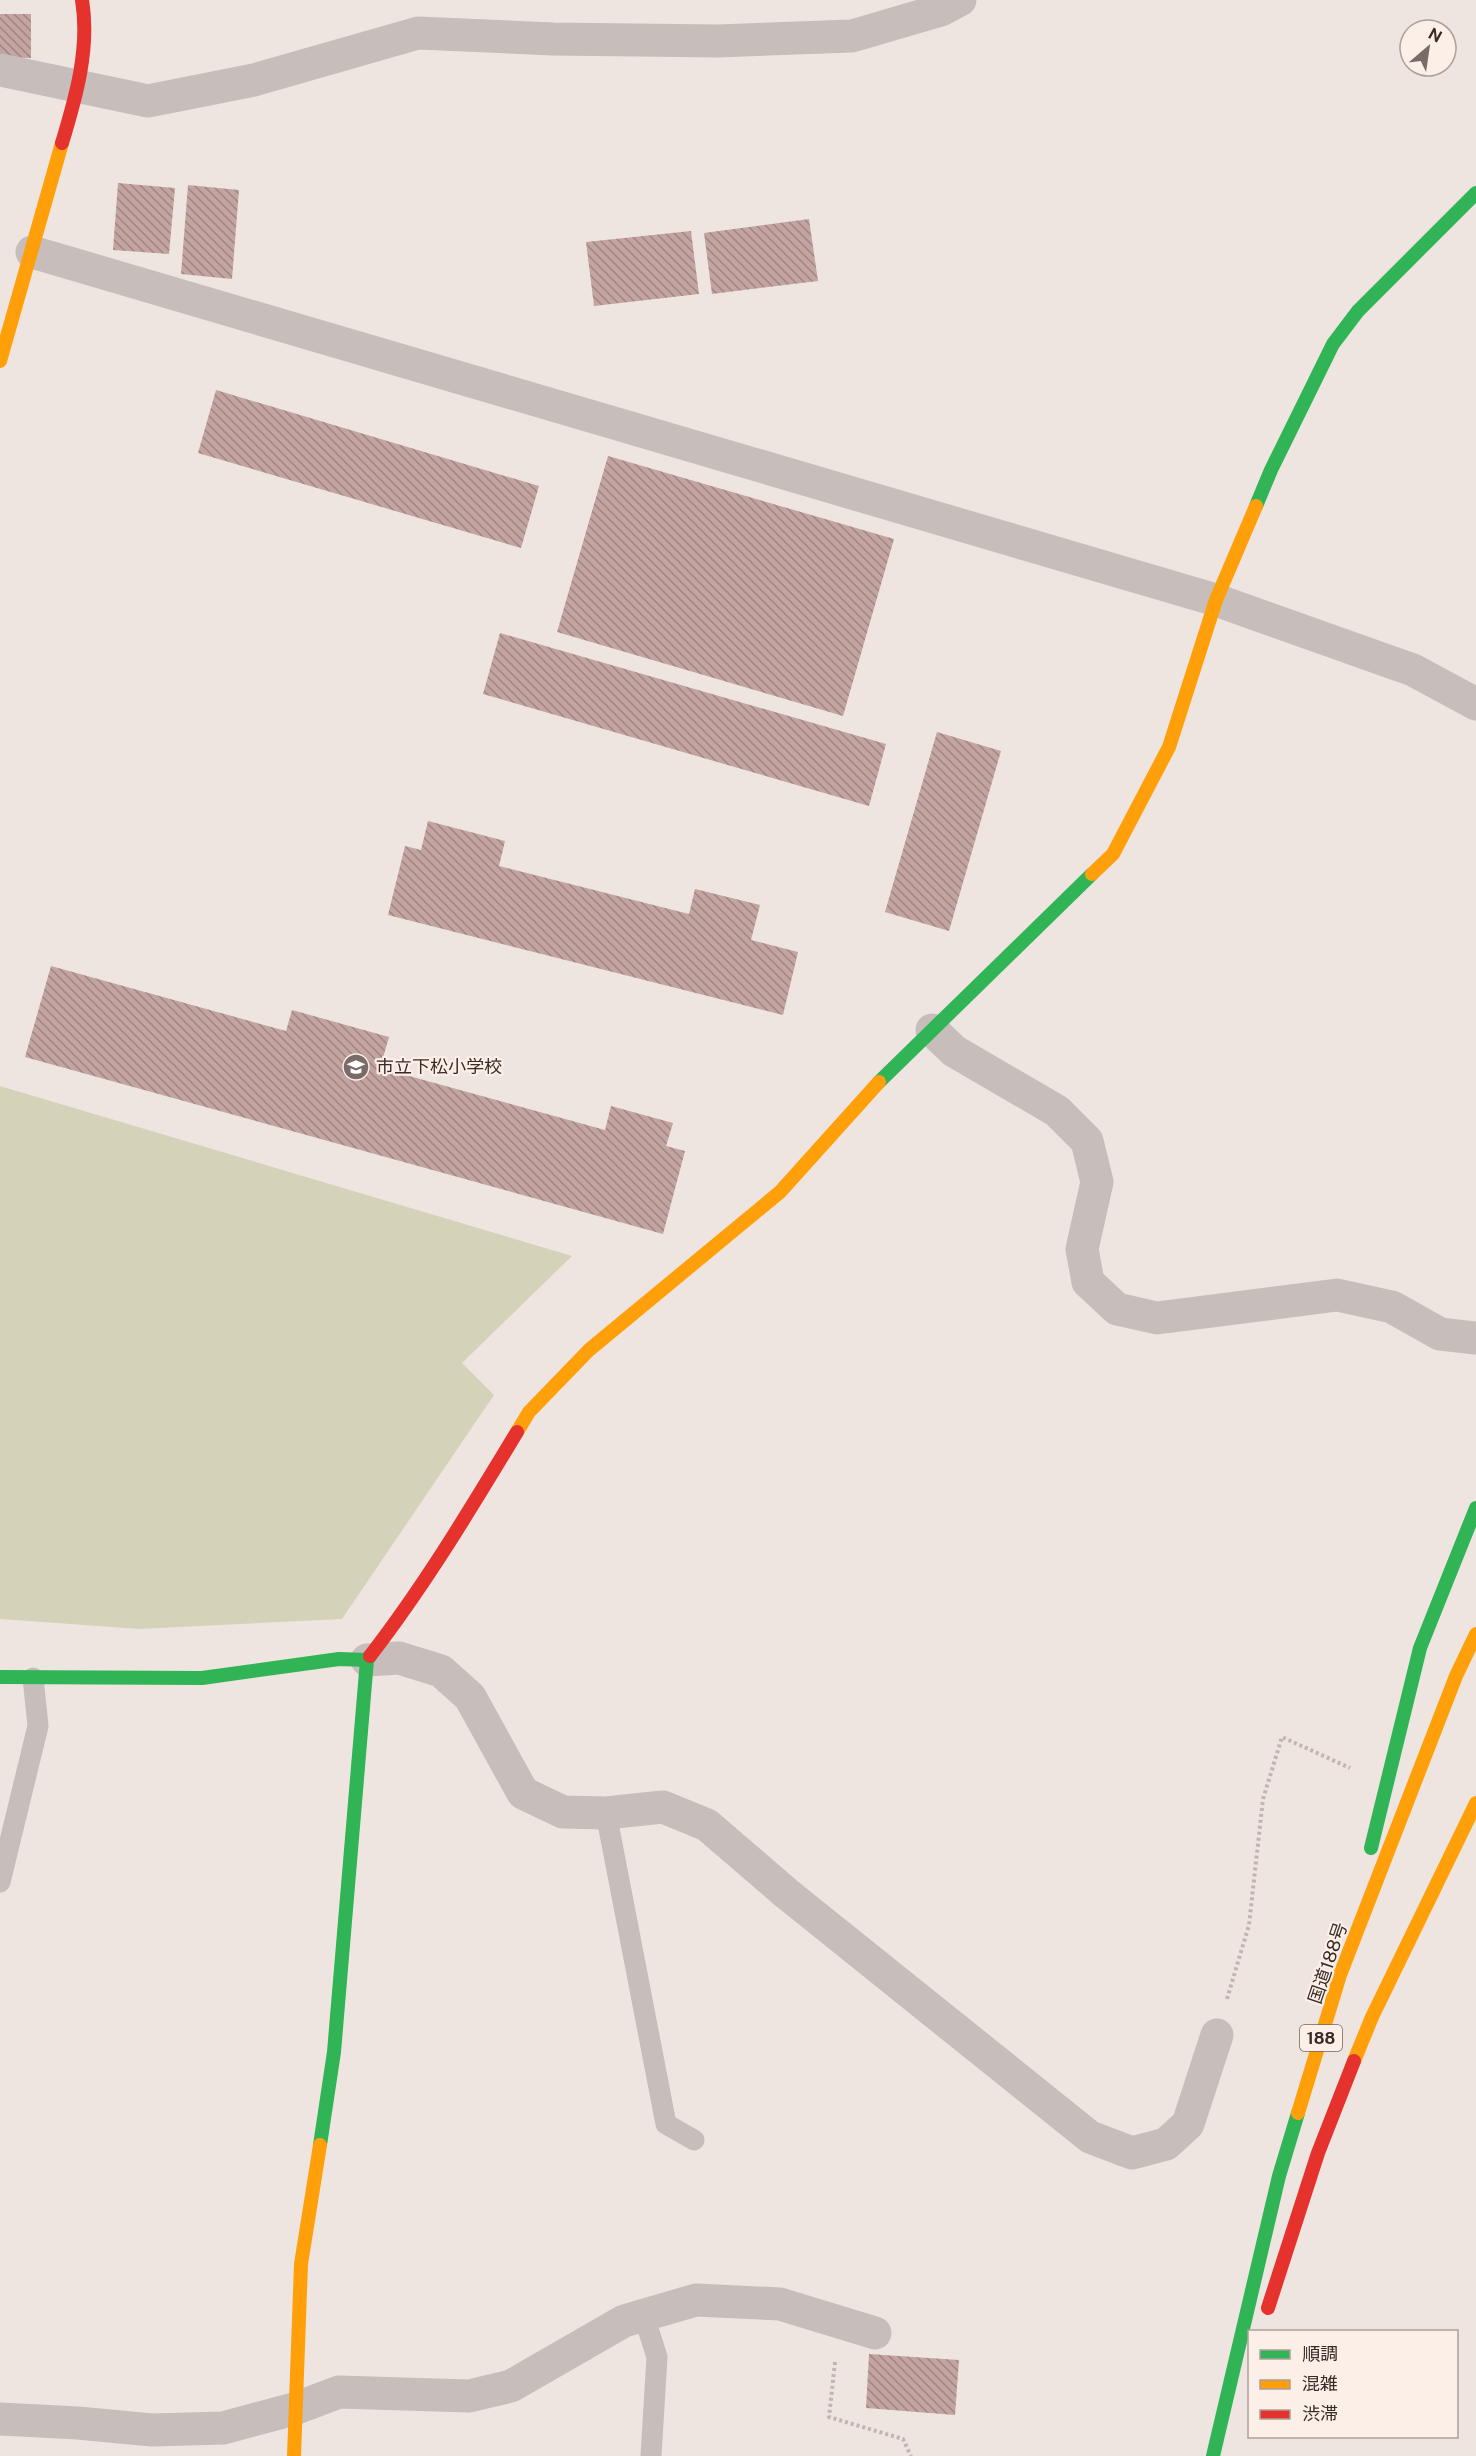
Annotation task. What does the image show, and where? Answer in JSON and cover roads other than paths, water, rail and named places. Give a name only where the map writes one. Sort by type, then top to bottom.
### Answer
[{"type":"main road","points":[[0,360],[79,85],[85,19],[82,0]]},
{"type":"main road","points":[[294,2456],[301,2264],[334,2052],[367,1660],[465,1519],[529,1412],[589,1350],[780,1192],[875,1086],[1113,854],[1169,747],[1216,600],[1271,470],[1333,344],[1358,311],[1476,193]]},
{"type":"main road","points":[[1340,1976],[1420,1648],[1476,1508]]},
{"type":"main road","name":"国道188号","points":[[1213,2456],[1279,2176],[1340,1976],[1456,1676],[1476,1634]]},
{"type":"main road","points":[[0,1677],[202,1678],[339,1659],[367,1660]]},
{"type":"main road","points":[[1264,2321],[1318,2153],[1372,2017],[1476,1803]]},
{"type":"main road","points":[[1221,2456],[1246,2377]]},
{"type":"street","points":[[0,70],[148,101],[254,80],[418,33],[553,39],[718,41],[852,36],[941,10],[960,0]]},
{"type":"street","points":[[32,252],[1216,600],[1413,670],[1476,704]]},
{"type":"street","points":[[932,1030],[954,1051],[1057,1111],[1087,1141],[1097,1182],[1082,1249],[1088,1282],[1118,1309],[1157,1318],[1336,1295],[1392,1306],[1440,1334],[1476,1338]]},
{"type":"street","points":[[367,1660],[399,1658],[441,1671],[470,1697],[523,1793],[562,1812],[606,1813],[663,1807],[707,1825],[786,1893],[1090,2137],[1132,2153],[1166,2144],[1188,2124],[1217,2035]]},
{"type":"street","points":[[0,2419],[152,2430],[223,2428],[294,2409],[339,2392],[468,2396],[511,2386],[624,2321],[696,2300],[780,2304],[875,2333]]},
{"type":"lane","points":[[0,1882],[38,1726],[33,1678]]},
{"type":"lane","points":[[606,1813],[666,2124],[694,2140]]},
{"type":"lane","points":[[644,2316],[657,2357],[651,2456]]},
{"type":"place","name":"市立下松小学校","points":[[356,1067]]}]
